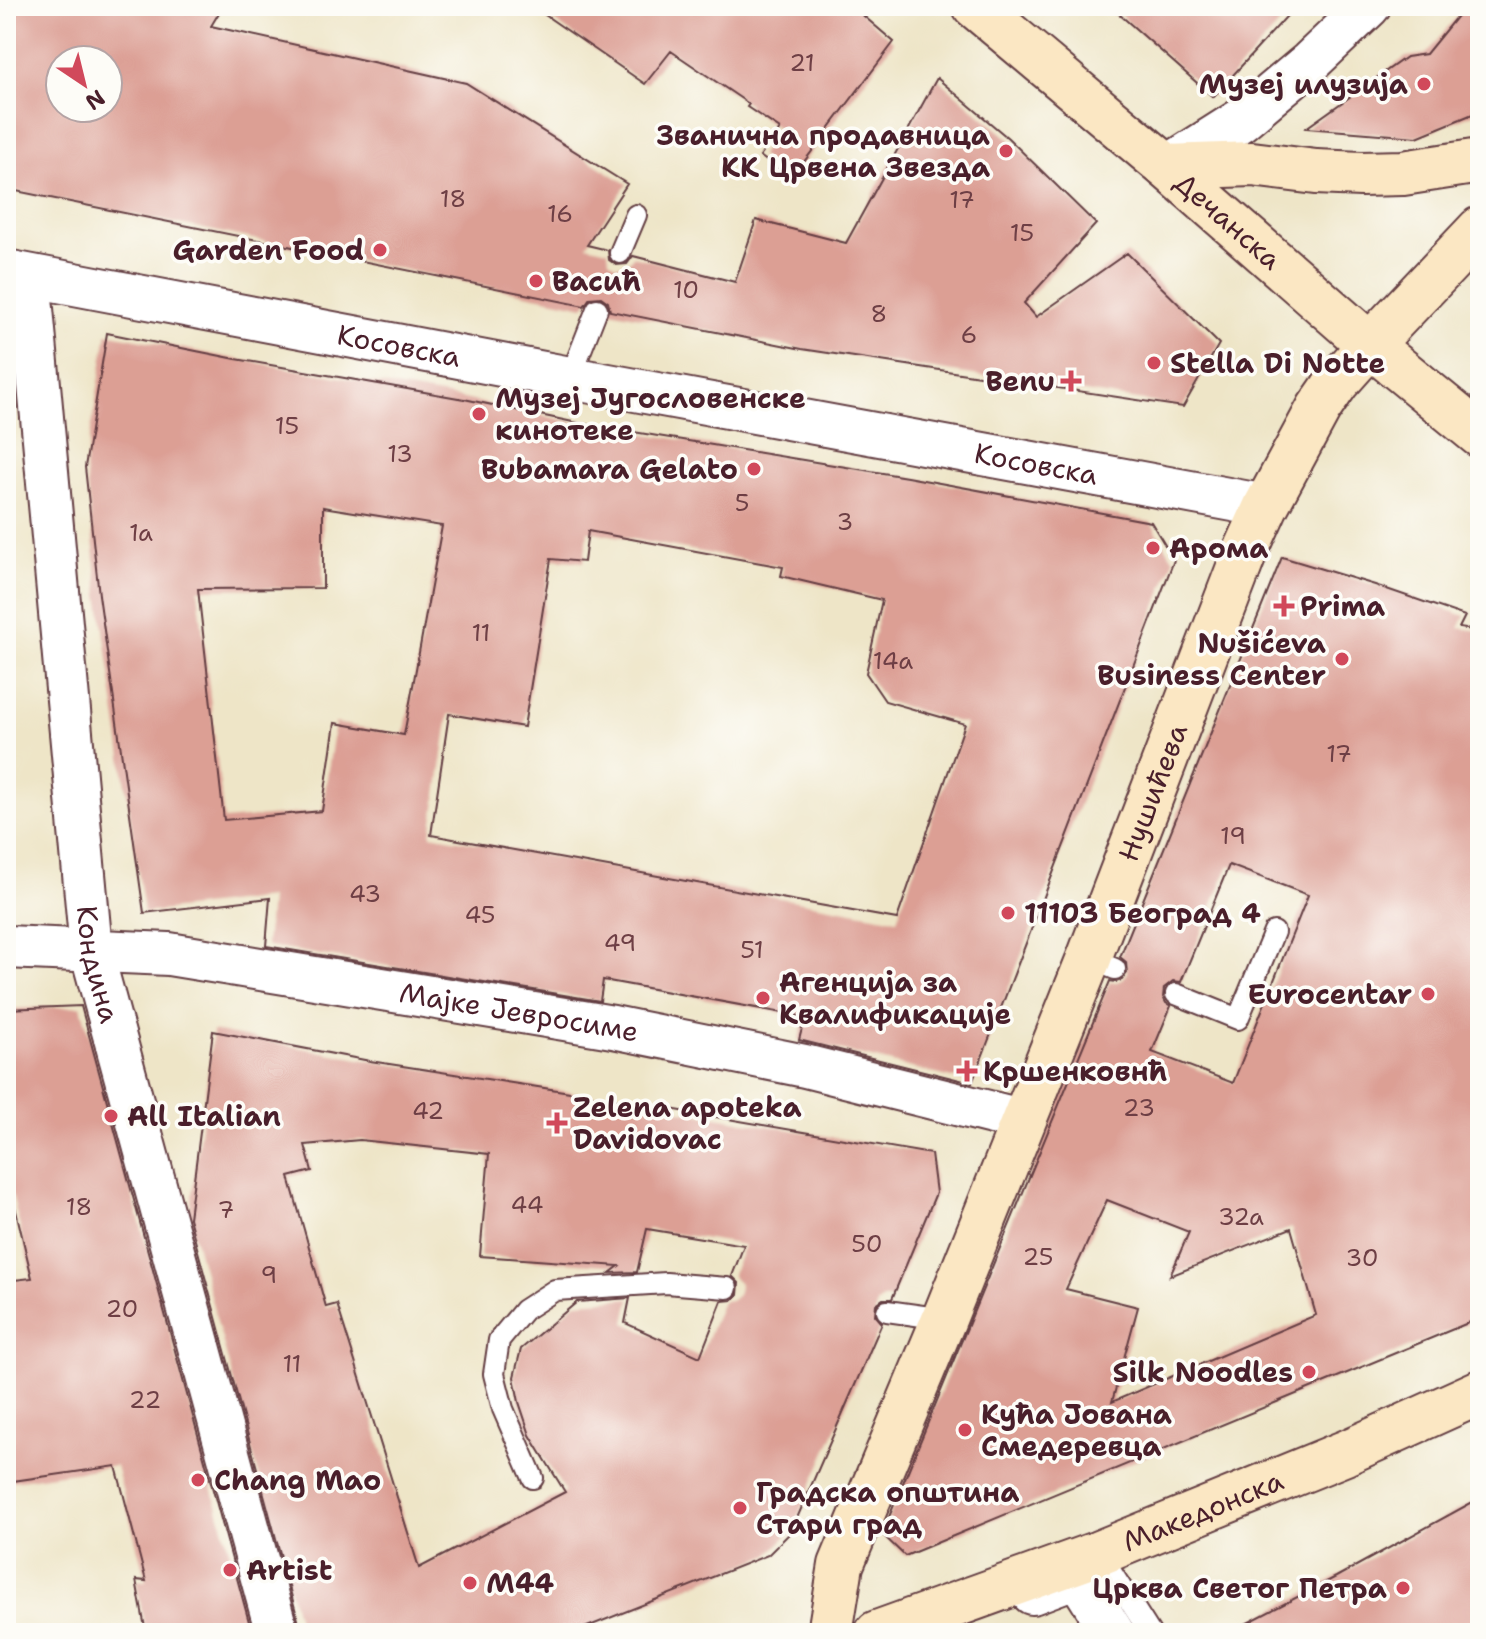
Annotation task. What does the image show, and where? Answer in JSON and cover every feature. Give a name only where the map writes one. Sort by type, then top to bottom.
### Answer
[{"type":"street","name":"Дечанска","points":[[975,6],[1167,167],[1370,345],[1480,435]]},
{"type":"street","points":[[1167,167],[1241,120],[1310,62],[1369,6]]},
{"type":"street","points":[[1167,167],[1252,164],[1361,174],[1403,173],[1480,161]]},
{"type":"street","name":"Нушићева","points":[[830,1633],[841,1565],[1024,1121],[1102,964],[1243,557],[1266,506],[1319,408],[1337,382],[1480,229]]},
{"type":"street","name":"Косовска","points":[[18,273],[1266,506]]},
{"type":"street","name":"Кондина","points":[[18,273],[91,950],[277,1633]]},
{"type":"street","name":"Мајке Јевросиме","points":[[6,947],[169,954],[613,1027],[805,1066],[1024,1121]]},
{"type":"street","name":"Македонска","points":[[877,1633],[1091,1556],[1345,1453],[1480,1392]]},
{"type":"street","points":[[919,1633],[1077,1576],[1113,1633]]},
{"type":"lane","points":[[620,253],[636,215]]},
{"type":"lane","points":[[570,378],[597,309]]},
{"type":"lane","points":[[1176,994],[1238,1019],[1274,932]]},
{"type":"lane","points":[[533,1478],[503,1409],[494,1374],[499,1340],[524,1310],[555,1290],[666,1283],[727,1288]]},
{"type":"lane","points":[[887,1311],[944,1319]]},
{"type":"lane","points":[[1091,1556],[1130,1633]]},
{"type":"lane","points":[[1091,1556],[1150,1633]]},
{"type":"shaded area","points":[[6,515],[11,642],[11,693],[6,693]]},
{"type":"building","points":[[6,6],[223,6],[211,26],[466,83],[627,184],[587,245],[608,250],[609,260],[616,265],[627,264],[633,256],[735,282],[756,220],[846,243],[937,78],[1008,138],[1096,224],[1024,303],[1036,317],[1127,253],[1219,344],[1183,407],[802,349],[610,311],[608,302],[601,297],[590,298],[584,306],[6,189]]},
{"type":"building","points":[[532,6],[852,6],[894,42],[791,179],[760,156],[780,129],[671,51],[645,84]]},
{"type":"building","points":[[1110,6],[1296,6],[1213,97]]},
{"type":"building","name":"Музеј илузија","points":[[1465,6],[1480,6],[1480,111],[1417,137],[1306,128],[1406,57],[1426,54]]},
{"type":"building","points":[[107,333],[573,422],[907,477],[1151,522],[1174,560],[972,1083],[799,1040],[805,1017],[603,980],[600,1001],[266,946],[270,898],[144,913],[99,595],[85,467]],"holes":[[[323,507],[442,526],[404,735],[335,723],[322,811],[224,820],[198,589],[323,588]],[[588,531],[783,567],[781,576],[882,600],[866,673],[885,701],[965,724],[897,919],[431,835],[449,714],[524,727],[551,559],[584,562]]]},
{"type":"building","points":[[1282,557],[1465,616],[1459,628],[1480,631],[1480,1318],[905,1556],[882,1534],[1110,981],[1122,980],[1127,973],[1126,962],[1120,957]],"holes":[[[1229,865],[1308,895],[1233,1083],[1152,1052],[1171,1006],[1163,997],[1164,988],[1173,981],[1181,982]],[[1107,1200],[1189,1232],[1170,1276],[1291,1228],[1316,1315],[1112,1402],[1138,1307],[1066,1289]]]},
{"type":"building","points":[[81,1006],[252,1633],[146,1633],[136,1580],[146,1581],[116,1466],[6,1482],[6,1281],[32,1278],[6,1169],[6,1009]]},
{"type":"building","points":[[213,1031],[370,1061],[931,1154],[936,1193],[892,1299],[883,1299],[876,1304],[875,1315],[882,1323],[791,1532],[768,1555],[572,1633],[300,1633],[189,1218]],"holes":[[[360,1140],[489,1154],[480,1256],[619,1266],[610,1273],[637,1272],[647,1229],[744,1245],[732,1276],[739,1283],[738,1295],[732,1300],[722,1301],[700,1357],[625,1323],[630,1298],[577,1302],[521,1349],[514,1377],[519,1402],[530,1435],[565,1492],[419,1568],[337,1304],[326,1307],[289,1177],[312,1171],[305,1145]]]},
{"type":"building","points":[[1480,1498],[1480,1633],[1228,1633],[1336,1577]]},
{"type":"place","name":"Музеј илузија","points":[[1424,84]]},
{"type":"place","name":"Званична продавница КК Црвена Звезда","points":[[1006,151]]},
{"type":"place","name":"Garden Food","points":[[380,250]]},
{"type":"place","name":"Васић","points":[[536,281]]},
{"type":"place","name":"Stella Di Notte","points":[[1154,363]]},
{"type":"place","name":"Benu","points":[[1071,381]]},
{"type":"place","name":"Музеј Југословенске кинотеке","points":[[479,414]]},
{"type":"place","name":"Bubamara Gelato","points":[[754,469]]},
{"type":"place","name":"Арома","points":[[1153,548]]},
{"type":"place","name":"Prima","points":[[1284,606]]},
{"type":"place","name":"Nušićeva Business Center","points":[[1342,659]]},
{"type":"place","name":"11103 Београд 4","points":[[1008,913]]},
{"type":"place","name":"Eurocentar","points":[[1428,994]]},
{"type":"place","name":"Агенција за Квалификације","points":[[763,998]]},
{"type":"place","name":"Кршенковнћ","points":[[967,1071]]},
{"type":"place","name":"All Italian","points":[[111,1116]]},
{"type":"place","name":"Zelena apoteka Davidovac","points":[[557,1123]]},
{"type":"place","name":"Silk Noodles","points":[[1309,1372]]},
{"type":"place","name":"Кућа Јована Смедеревца","points":[[965,1430]]},
{"type":"place","name":"Chang Mao","points":[[198,1480]]},
{"type":"place","name":"Градска општина Стари град","points":[[740,1508]]},
{"type":"place","name":"Artist","points":[[230,1570]]},
{"type":"place","name":"М44","points":[[470,1583]]},
{"type":"place","name":"Црква Светог Петра","points":[[1403,1588]]}]
